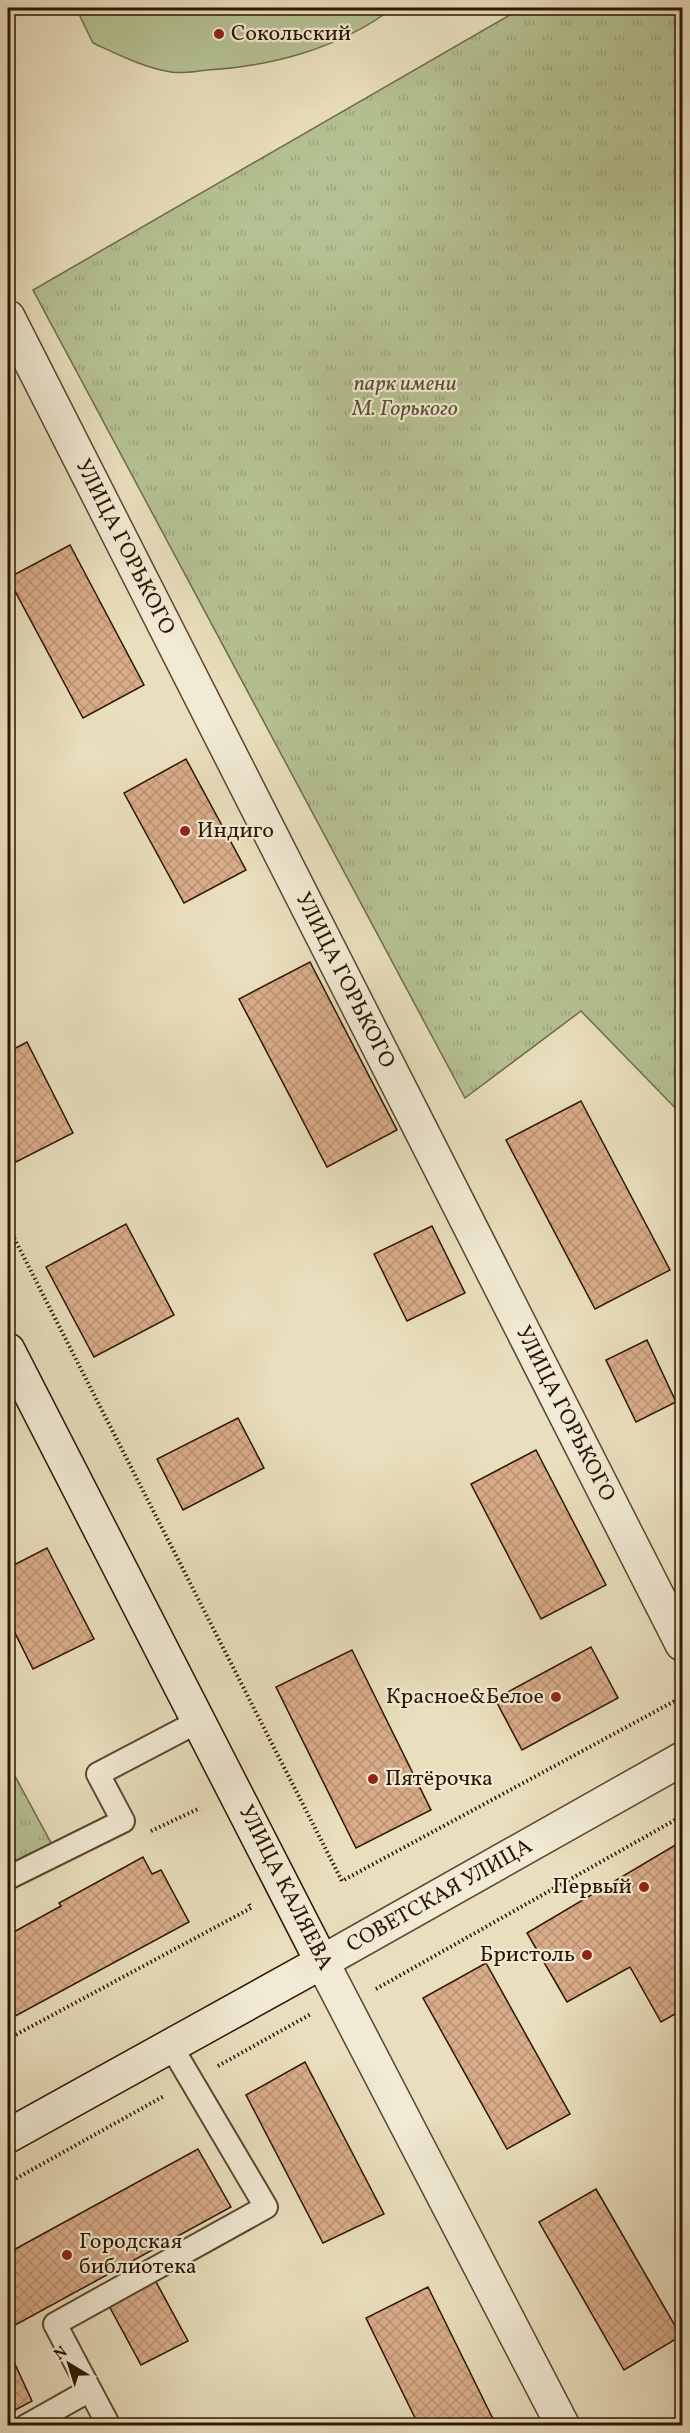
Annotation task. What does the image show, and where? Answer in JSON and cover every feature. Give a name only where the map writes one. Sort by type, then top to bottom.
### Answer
[{"type":"street","name":"УЛИЦА ГОРЬКОГО","points":[[8,317],[682,1644]]},
{"type":"street","name":"УЛИЦА КАЛЯЕВА","points":[[8,1350],[563,2426]]},
{"type":"street","name":"СОВЕТСКАЯ УЛИЦА","points":[[8,2136],[682,1759]]},
{"type":"lane","points":[[8,1878],[123,1821],[98,1774],[199,1721]]},
{"type":"lane","points":[[109,2426],[55,2324],[266,2207],[171,2046]]},
{"type":"lane","points":[[26,2426],[90,2390]]},
{"type":"path","points":[[8,1226],[342,1881],[682,1697]]},
{"type":"path","points":[[379,1997],[375,1989],[682,1816]]},
{"type":"path","points":[[212,2069],[312,2014],[317,2024]]},
{"type":"path","points":[[8,2183],[171,2092]]},
{"type":"green space","name":"Сокольский","points":[[76,8],[393,8],[351,34],[305,52],[257,64],[180,73],[141,64],[93,43]]},
{"type":"green space","name":"парк имени М. Горького","points":[[522,8],[682,8],[682,1115],[581,1011],[465,1098],[33,290]]},
{"type":"green space","points":[[8,1766],[57,1854],[8,1878]]},
{"type":"building","points":[[70,545],[144,685],[83,718],[8,578]]},
{"type":"building","name":"Индиго","points":[[186,759],[246,870],[184,903],[124,793]]},
{"type":"building","points":[[310,962],[397,1130],[327,1167],[239,999]]},
{"type":"building","points":[[27,1042],[73,1133],[8,1166],[8,1052]]},
{"type":"building","points":[[581,1101],[670,1270],[595,1309],[506,1140]]},
{"type":"building","points":[[126,1224],[174,1315],[94,1357],[46,1267]]},
{"type":"building","points":[[432,1226],[465,1293],[407,1321],[374,1254]]},
{"type":"building","points":[[647,1340],[676,1402],[636,1422],[606,1360]]},
{"type":"building","points":[[238,1418],[264,1468],[183,1510],[157,1459]]},
{"type":"building","points":[[536,1450],[606,1585],[541,1619],[471,1484]]},
{"type":"building","points":[[47,1548],[94,1639],[33,1669],[8,1619],[8,1568]]},
{"type":"building","points":[[591,1647],[618,1698],[522,1750],[495,1699]]},
{"type":"building","points":[[352,1650],[431,1810],[356,1848],[276,1687]]},
{"type":"building","name":"Первый","points":[[682,1841],[682,2010],[661,2022],[630,1967],[567,2002],[527,1933]]},
{"type":"building","points":[[143,1857],[152,1874],[161,1870],[189,1922],[8,2020],[8,1927],[12,1933],[61,1906],[59,1903]]},
{"type":"building","points":[[486,1963],[570,2114],[507,2149],[423,1998]]},
{"type":"building","points":[[305,2062],[384,2214],[323,2243],[246,2095]]},
{"type":"building","points":[[198,2149],[231,2207],[8,2329],[8,2253]]},
{"type":"building","points":[[596,2189],[681,2336],[624,2370],[539,2222]]},
{"type":"building","points":[[155,2280],[188,2341],[141,2365],[108,2304]]},
{"type":"building","points":[[428,2287],[493,2419],[481,2426],[419,2426],[366,2318]]},
{"type":"building","points":[[8,2349],[32,2401],[8,2414]]},
{"type":"place","name":"Сокольский","points":[[219,34]]},
{"type":"place","name":"Индиго","points":[[185,831]]},
{"type":"place","name":"Красное&Белое","points":[[556,1697]]},
{"type":"place","name":"Пятёрочка","points":[[373,1779]]},
{"type":"place","name":"Первый","points":[[644,1887]]},
{"type":"place","name":"Бристоль","points":[[587,1955]]},
{"type":"place","name":"Городская библиотека","points":[[67,2255]]}]
